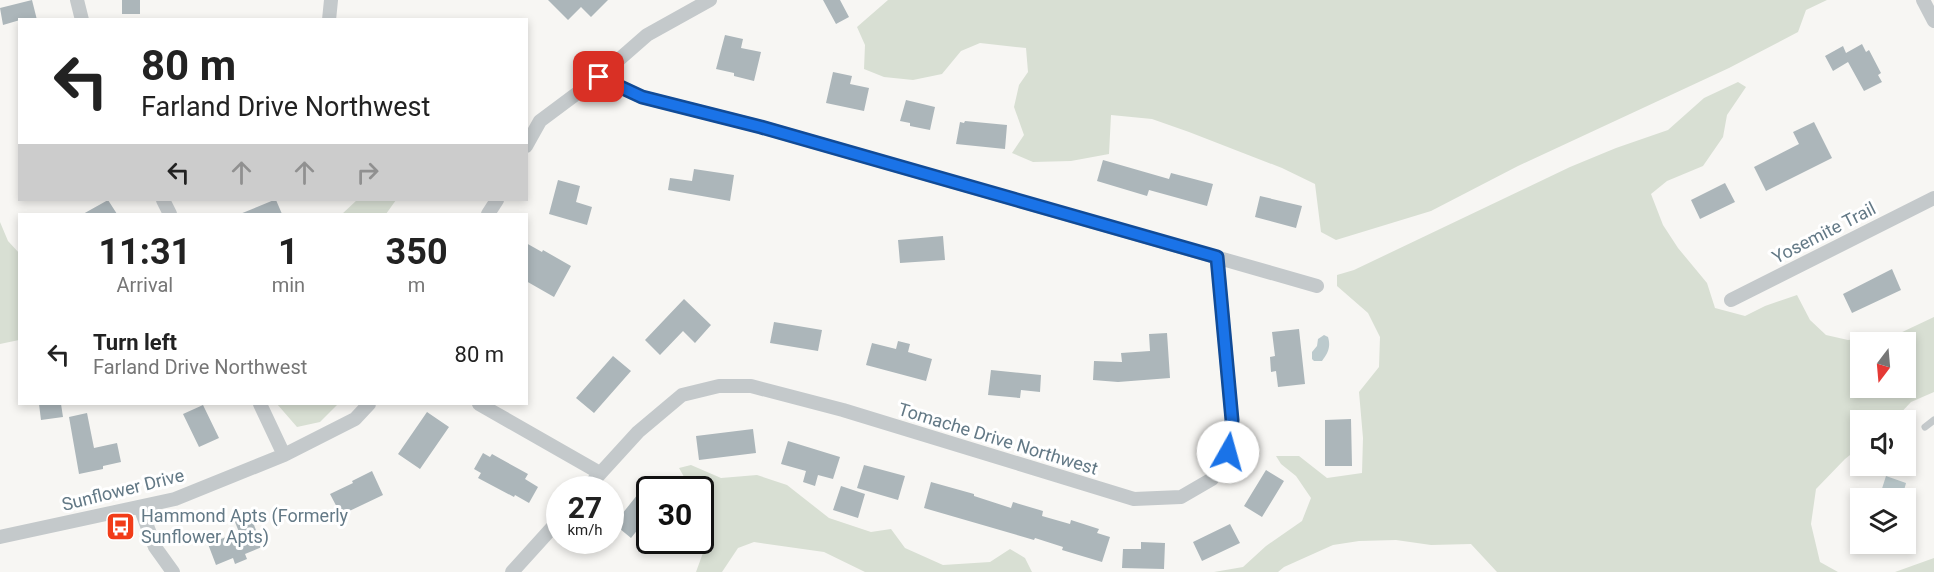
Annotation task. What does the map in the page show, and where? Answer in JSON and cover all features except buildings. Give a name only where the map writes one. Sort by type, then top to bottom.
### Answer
[{"type":"street","points":[[77,0],[82,18]]},
{"type":"street","points":[[329,18],[331,0]]},
{"type":"street","points":[[528,142],[540,121],[599,77],[647,35],[710,0]]},
{"type":"street","points":[[1923,0],[1934,21]]},
{"type":"street","points":[[599,77],[642,97],[761,127],[1317,286]]},
{"type":"street","name":"Yosemite Trail","points":[[1731,300],[1934,198]]},
{"type":"street","name":"Tomache Drive Northwest","points":[[597,476],[638,432],[682,395],[719,386],[751,386],[843,410],[1134,499],[1181,497],[1212,479],[1228,452],[1232,420],[1217,257]]},
{"type":"street","points":[[260,405],[285,455]]},
{"type":"street","name":"Sunflower Drive","points":[[0,537],[175,499],[285,455],[355,419],[368,405]]},
{"type":"street","points":[[481,405],[600,473]]},
{"type":"street","points":[[140,507],[155,547],[173,572]]},
{"type":"street","points":[[512,572],[546,534]]},
{"type":"lane","points":[[1925,427],[1934,420]]},
{"type":"shaded area","points":[[888,0],[1827,0],[1806,10],[1798,32],[1729,68],[1518,166],[1431,211],[1336,240],[1321,232],[1315,184],[1282,168],[1152,119],[1111,115],[1109,154],[1071,161],[1033,162],[1012,153],[1024,135],[1014,107],[1019,85],[1028,72],[1026,48],[980,43],[961,51],[942,74],[913,80],[884,77],[864,69],[865,45],[857,27]]},
{"type":"shaded area","points":[[1738,82],[1746,87],[1727,115],[1723,137],[1703,166],[1667,181],[1651,194],[1663,225],[1678,248],[1707,283],[1715,308],[1745,316],[1797,295],[1810,320],[1826,335],[1850,340],[1850,398],[1916,398],[1916,332],[1902,332],[1934,317],[1934,392],[1911,402],[1903,410],[1850,410],[1850,455],[1816,489],[1811,524],[1820,562],[1838,572],[1497,572],[1471,544],[1431,545],[1396,540],[1359,541],[1333,545],[1284,567],[1278,572],[1214,572],[1243,567],[1266,546],[1302,521],[1311,498],[1296,476],[1281,464],[1276,456],[1299,456],[1327,478],[1362,473],[1363,438],[1359,392],[1379,367],[1380,337],[1368,313],[1337,286],[1337,275],[1354,270],[1570,167],[1668,130],[1704,98]]},
{"type":"shaded area","points":[[356,201],[395,201],[387,213],[343,213]]},
{"type":"shaded area","points":[[0,222],[8,241],[18,252],[18,340],[0,344]]},
{"type":"shaded area","points":[[1324,335],[1329,341],[1327,353],[1322,361],[1314,361],[1312,352],[1317,346],[1318,339]]},
{"type":"shaded area","points":[[278,405],[337,405],[320,422],[297,427]]},
{"type":"shaded area","points":[[691,465],[721,478],[757,475],[787,485],[829,518],[871,532],[891,529],[905,548],[943,565],[990,562],[1010,549],[1025,558],[1032,572],[865,572],[824,552],[754,542],[738,548],[722,572],[696,572],[703,554],[714,554],[714,476],[684,476],[679,468]]},
{"type":"shaded area","points":[[1886,476],[1906,483],[1905,488],[1882,488]]},
{"type":"shaded area","points":[[1934,558],[1934,572],[1895,572]]},
{"type":"place","name":"Hammond Apts (Formerly Sunflower Apts)","points":[[120,526]]},
{"type":"route","points":[[599,77],[642,97],[761,127],[1217,257],[1232,420],[1228,452]]}]
